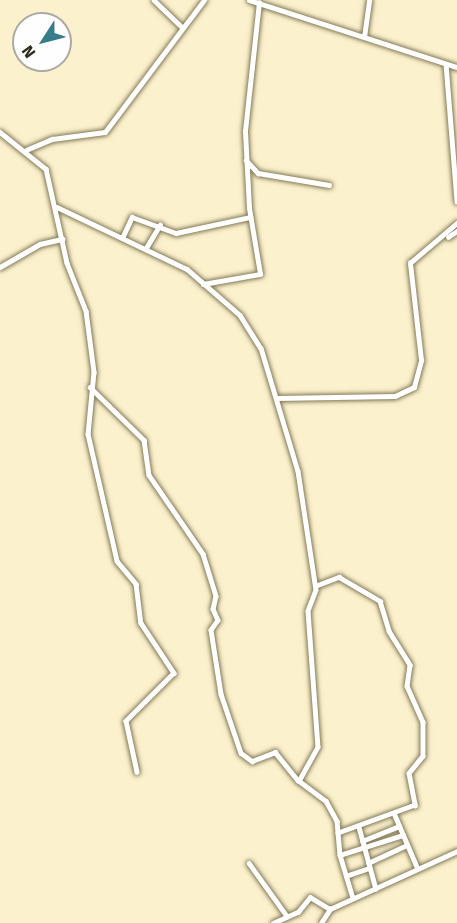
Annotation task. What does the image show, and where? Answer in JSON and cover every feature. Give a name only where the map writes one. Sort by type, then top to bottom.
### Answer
[{"type":"street","points":[[154,0],[181,26]]},
{"type":"street","points":[[26,150],[52,140],[102,134],[181,26],[204,0]]},
{"type":"street","points":[[249,0],[457,67]]},
{"type":"street","points":[[364,37],[369,0]]},
{"type":"street","points":[[203,284],[259,277],[261,256],[249,217],[245,119],[262,3]]},
{"type":"street","points":[[446,63],[457,202]]},
{"type":"street","points":[[0,132],[26,150],[46,169],[57,207],[62,240],[86,310],[94,362],[90,387],[88,434],[117,561],[136,584],[141,622],[174,673],[126,721],[137,772]]},
{"type":"street","points":[[246,160],[258,174],[329,185]]},
{"type":"street","points":[[57,207],[182,265],[253,333],[298,471],[315,586],[308,611],[318,747],[299,781]]},
{"type":"street","points":[[123,236],[132,217],[160,225],[176,233],[249,217]]},
{"type":"street","points":[[443,240],[457,222]]},
{"type":"street","points":[[146,248],[160,225]]},
{"type":"street","points":[[276,398],[395,396],[414,387],[421,360],[410,263],[457,231]]},
{"type":"street","points":[[0,267],[40,244],[62,240]]},
{"type":"street","points":[[90,387],[144,440],[149,475],[203,554],[216,596],[213,612],[218,620],[211,630],[221,694],[241,753],[252,761],[275,752],[299,781],[327,801],[338,833],[340,855],[353,898]]},
{"type":"street","points":[[315,586],[339,577],[381,603],[389,631],[410,664],[407,686],[422,713],[423,756],[412,779],[416,804],[338,833]]},
{"type":"street","points":[[394,813],[417,867]]},
{"type":"street","points":[[379,819],[384,833]]},
{"type":"street","points":[[362,841],[399,826]]},
{"type":"street","points":[[359,827],[376,889]]},
{"type":"street","points":[[340,855],[364,850],[403,835]]},
{"type":"street","points":[[346,876],[407,845]]},
{"type":"street","points":[[321,923],[330,909],[376,889],[417,867],[457,851]]},
{"type":"street","points":[[249,863],[287,916]]},
{"type":"street","points":[[273,923],[313,897],[330,909]]}]
